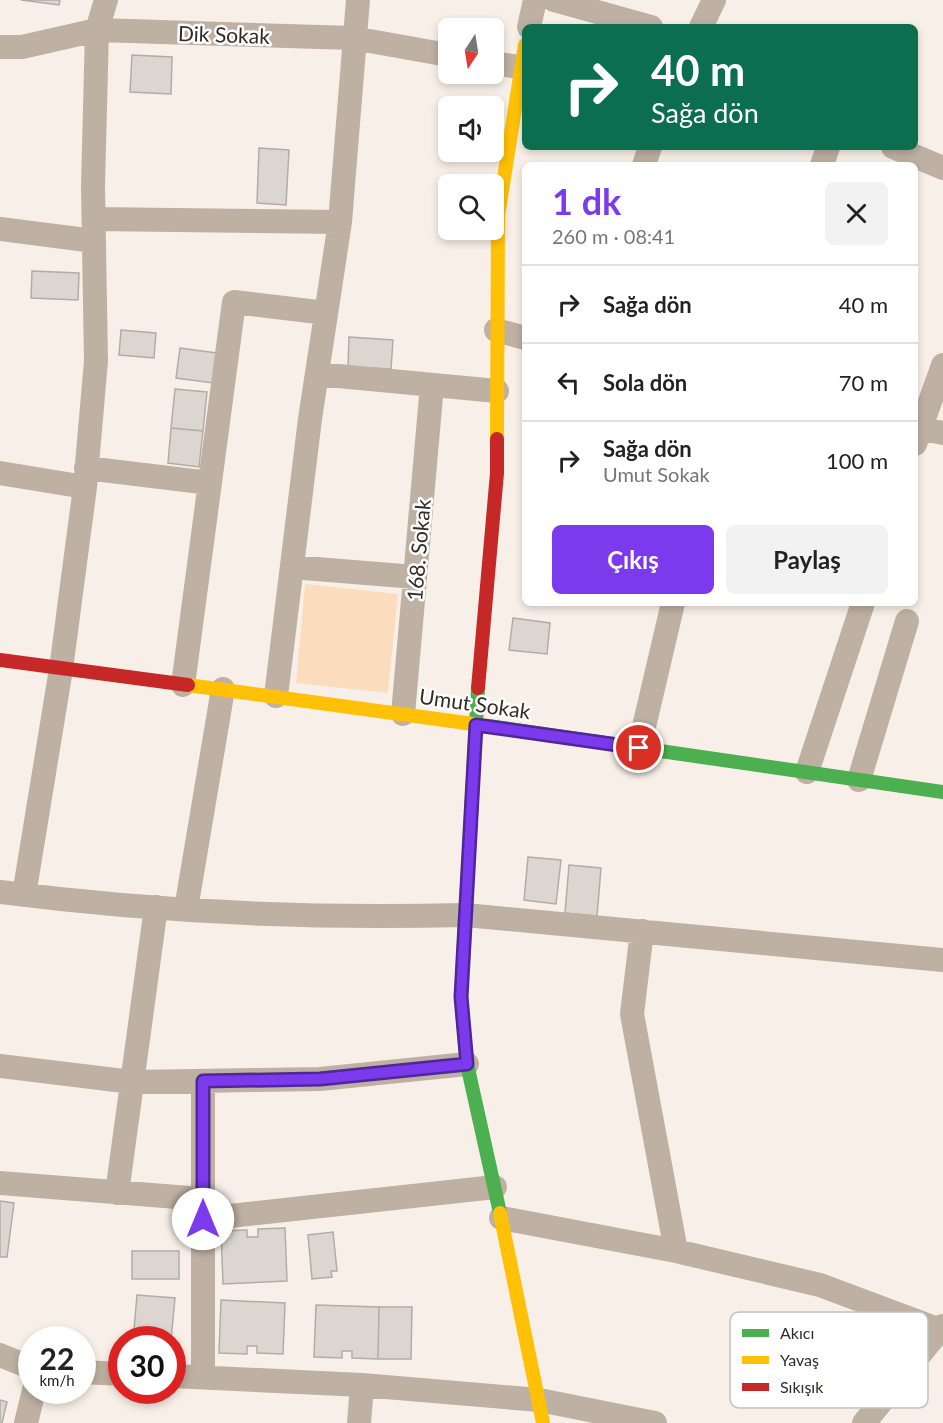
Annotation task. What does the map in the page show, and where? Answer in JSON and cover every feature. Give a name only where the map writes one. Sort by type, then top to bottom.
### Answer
[{"type":"street","points":[[24,895],[61,669],[86,477],[96,361],[94,230],[97,30],[106,0]]},
{"type":"street","points":[[276,696],[317,374],[340,222],[353,38],[358,0]]},
{"type":"street","points":[[530,24],[535,0]]},
{"type":"street","points":[[554,0],[640,24]]},
{"type":"street","points":[[702,24],[714,0]]},
{"type":"street","name":"Dik Sokak","points":[[0,47],[22,47],[97,30],[353,38],[438,53]]},
{"type":"street","points":[[504,62],[522,60]]},
{"type":"street","points":[[522,66],[498,216],[497,473],[479,663],[461,997],[467,1064],[495,1187],[543,1423]]},
{"type":"street","points":[[900,150],[943,168]]},
{"type":"street","points":[[0,230],[94,230],[340,222]]},
{"type":"street","points":[[183,685],[234,302],[326,313]]},
{"type":"street","points":[[496,330],[522,337]]},
{"type":"street","points":[[923,433],[943,365]]},
{"type":"street","points":[[317,374],[496,391]]},
{"type":"street","name":"168. Sokak","points":[[403,714],[432,385]]},
{"type":"street","points":[[0,473],[210,483]]},
{"type":"street","points":[[292,567],[415,578]]},
{"type":"street","points":[[639,748],[672,606]]},
{"type":"street","points":[[807,772],[862,606]]},
{"type":"street","points":[[858,780],[907,621]]},
{"type":"street","name":"Umut Sokak","points":[[0,660],[276,696],[943,792]]},
{"type":"street","points":[[186,909],[223,689]]},
{"type":"street","points":[[0,892],[77,902],[186,909],[385,917],[465,915],[943,960]]},
{"type":"street","points":[[117,1193],[156,907]]},
{"type":"street","points":[[642,932],[632,1014],[676,1251]]},
{"type":"street","points":[[0,1066],[132,1082],[320,1079],[467,1064]]},
{"type":"street","points":[[203,1081],[203,1377]]},
{"type":"street","points":[[0,1183],[117,1193],[203,1209],[495,1187]]},
{"type":"street","points":[[501,1218],[676,1251],[820,1285],[895,1312]]},
{"type":"street","points":[[928,1346],[942,1329]]},
{"type":"street","points":[[0,1354],[18,1362]]},
{"type":"street","points":[[186,1376],[362,1386],[539,1400],[655,1423]]},
{"type":"street","points":[[359,1423],[362,1386]]},
{"type":"street","points":[[26,1423],[31,1404]]},
{"type":"street","points":[[864,1423],[876,1408]]},
{"type":"shaded area","points":[[305,584],[398,594],[388,693],[296,683]]},
{"type":"building","points":[[21,0],[60,0],[59,5]]},
{"type":"building","points":[[132,55],[172,57],[171,94],[130,92]]},
{"type":"building","points":[[259,148],[289,150],[286,205],[257,203]]},
{"type":"building","points":[[32,271],[79,273],[78,300],[31,298]]},
{"type":"building","points":[[121,330],[156,333],[154,358],[119,355]]},
{"type":"building","points":[[349,337],[393,340],[391,369],[348,367]]},
{"type":"building","points":[[180,348],[216,353],[213,383],[176,378]]},
{"type":"building","points":[[175,389],[207,392],[203,431],[171,428]]},
{"type":"building","points":[[171,428],[203,431],[199,467],[168,463]]},
{"type":"building","points":[[513,618],[550,623],[547,654],[509,650]]},
{"type":"building","points":[[528,857],[561,860],[556,904],[524,900]]},
{"type":"building","points":[[569,865],[601,868],[597,916],[565,913]]},
{"type":"building","points":[[0,1201],[14,1203],[7,1257],[0,1257]]},
{"type":"building","points":[[285,1228],[287,1281],[223,1284],[221,1231],[247,1230],[247,1237],[258,1237],[258,1229]]},
{"type":"building","points":[[333,1232],[337,1271],[331,1271],[332,1277],[312,1279],[308,1235]]},
{"type":"building","points":[[132,1251],[179,1251],[179,1279],[132,1279]]},
{"type":"building","points":[[137,1295],[175,1298],[172,1326],[134,1326]]},
{"type":"building","points":[[221,1300],[285,1303],[283,1354],[257,1353],[257,1346],[247,1346],[247,1354],[219,1353]]},
{"type":"building","points":[[316,1305],[379,1307],[378,1359],[352,1358],[352,1351],[342,1351],[342,1358],[314,1357]]},
{"type":"building","points":[[379,1307],[412,1307],[411,1359],[378,1359]]},
{"type":"building","points":[[0,1400],[7,1402],[2,1423],[0,1423]]},
{"type":"traffic: fast","points":[[478,688],[461,997],[467,1064],[500,1213]]},
{"type":"traffic: fast","points":[[488,726],[943,792]]},
{"type":"traffic: slow","points":[[497,439],[498,216],[522,64]]},
{"type":"traffic: slow","points":[[188,685],[488,726]]},
{"type":"traffic: slow","points":[[500,1213],[543,1423]]},
{"type":"traffic: jam","points":[[478,688],[497,473],[497,439]]},
{"type":"traffic: jam","points":[[0,660],[188,685]]},
{"type":"route","points":[[203,1219],[203,1081],[320,1079],[467,1064],[461,997],[476,725],[639,748]]}]
